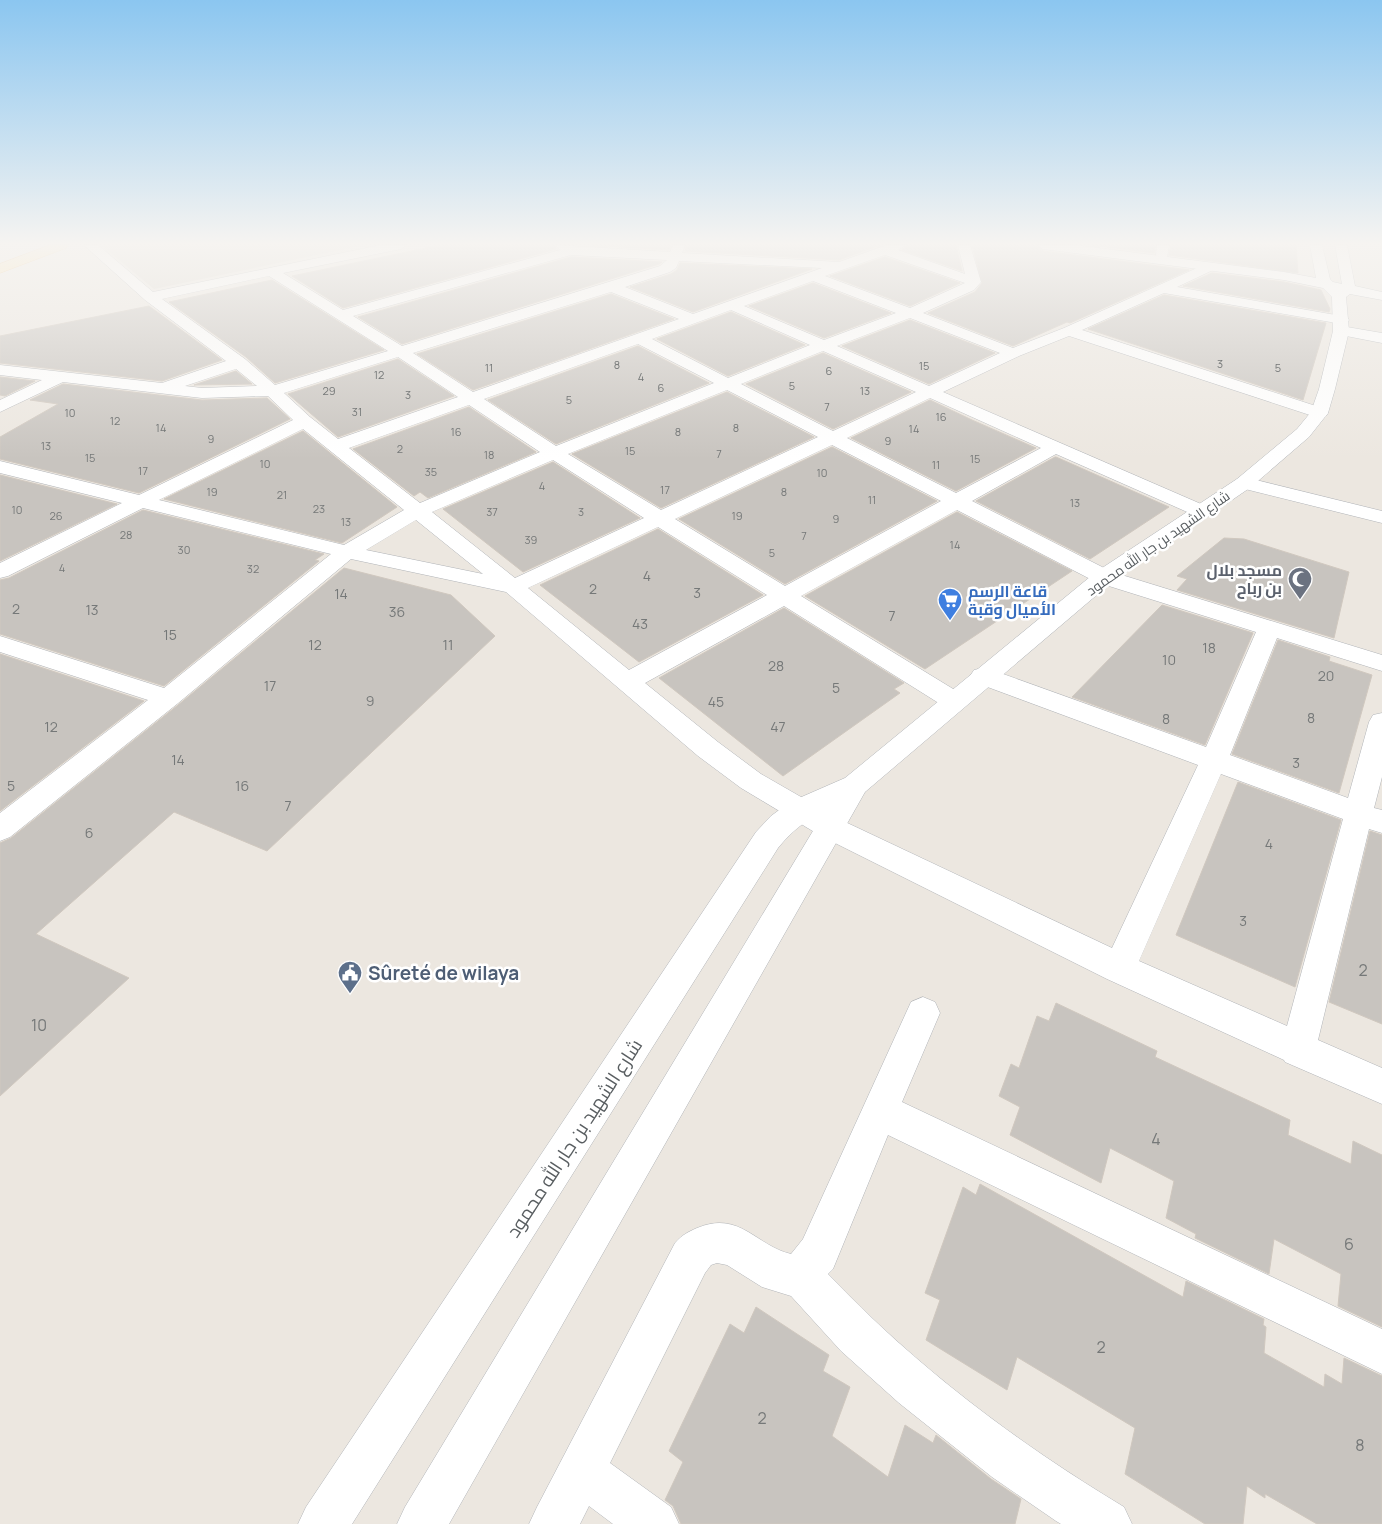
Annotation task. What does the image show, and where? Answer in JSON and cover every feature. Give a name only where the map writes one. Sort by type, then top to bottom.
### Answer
[{"type":"street","points":[[176,316],[239,362],[304,421],[512,587],[708,749],[751,781],[815,819],[1119,968],[1298,1050],[1382,1086]]},
{"type":"street","points":[[343,316],[554,453],[954,701]]},
{"type":"street","points":[[0,370],[202,393],[272,391],[515,316]]},
{"type":"street","points":[[685,316],[692,319]]},
{"type":"street","points":[[337,446],[701,316]]},
{"type":"street","points":[[757,316],[1201,511]]},
{"type":"street","points":[[0,830],[168,698],[347,552],[418,511],[554,453],[825,345],[904,316]]},
{"type":"street","points":[[916,316],[1013,353]]},
{"type":"street","points":[[3,476],[27,474],[347,552],[512,587],[1013,353],[1101,316]]},
{"type":"street","points":[[1294,316],[1341,326],[1382,338]]},
{"type":"street","name":"شارع الشهيد بن جار الله محمود","points":[[422,1524],[815,819],[1104,577],[1244,482],[1303,433],[1319,413],[1327,390],[1341,326],[1340,316]]},
{"type":"street","points":[[1069,331],[1319,413]]},
{"type":"street","points":[[640,339],[1104,577],[1382,663]]},
{"type":"street","points":[[160,389],[239,362]]},
{"type":"street","points":[[0,407],[60,377]]},
{"type":"street","points":[[0,571],[304,421]]},
{"type":"street","points":[[627,682],[1056,447]]},
{"type":"street","points":[[1244,482],[1382,517]]},
{"type":"street","points":[[1119,968],[1214,760],[1269,628]]},
{"type":"street","points":[[0,644],[168,698]]},
{"type":"street","points":[[984,676],[1370,817]]},
{"type":"street","points":[[1298,1050],[1370,817],[1382,722]]},
{"type":"street","name":"شارع الشهيد بن جار الله محمود","points":[[323,1524],[767,840],[781,824],[815,819]]},
{"type":"street","points":[[554,1524],[681,1272],[690,1258],[701,1247],[716,1242],[732,1244],[774,1272],[786,1275],[800,1274],[811,1267],[923,1013]]},
{"type":"street","points":[[879,1111],[1382,1352]]},
{"type":"street","points":[[800,1274],[856,1334],[921,1392],[993,1449],[1073,1504],[1107,1524]]},
{"type":"street","points":[[581,1471],[654,1524]]},
{"type":"building","points":[[99,316],[163,316],[222,360],[162,381],[0,363],[0,336]]},
{"type":"building","points":[[189,316],[330,316],[384,350],[275,383],[246,357]]},
{"type":"building","points":[[361,316],[492,316],[402,344],[358,317]]},
{"type":"building","points":[[539,316],[667,316],[674,319],[473,390],[417,354]]},
{"type":"building","points":[[720,316],[740,316],[805,345],[728,376],[657,339]]},
{"type":"building","points":[[773,316],[883,316],[824,338]]},
{"type":"building","points":[[936,316],[1085,316],[1070,323],[1067,322],[1013,346]]},
{"type":"building","points":[[1117,316],[1286,316],[1326,323],[1303,400],[1088,329]]},
{"type":"building","points":[[910,320],[995,353],[929,384],[842,346]]},
{"type":"building","points":[[638,346],[709,383],[556,444],[488,400]]},
{"type":"building","points":[[823,353],[911,392],[833,429],[746,384]]},
{"type":"building","points":[[398,359],[454,396],[338,437],[288,394]]},
{"type":"building","points":[[236,371],[252,384],[194,385]]},
{"type":"building","points":[[0,377],[35,381],[5,396],[0,395]]},
{"type":"building","points":[[63,384],[202,400],[267,398],[290,419],[139,493],[0,459],[0,437],[58,404],[30,400]]},
{"type":"building","points":[[727,392],[814,437],[661,508],[572,454]]},
{"type":"building","points":[[930,400],[1036,448],[956,491],[851,438]]},
{"type":"building","points":[[469,407],[536,452],[428,498],[420,492],[414,496],[353,449]]},
{"type":"building","points":[[303,431],[397,507],[342,543],[164,499]]},
{"type":"building","points":[[832,447],[937,501],[785,584],[679,519]]},
{"type":"building","points":[[1055,457],[1169,507],[1090,559],[976,501]]},
{"type":"building","points":[[553,462],[640,518],[523,572],[443,509]]},
{"type":"building","points":[[0,475],[117,504],[0,561]]},
{"type":"building","points":[[143,510],[324,554],[315,560],[319,561],[164,686],[0,634],[0,580],[9,578]]},
{"type":"building","points":[[957,512],[1072,571],[925,669],[805,596]]},
{"type":"building","points":[[658,529],[763,595],[639,662],[540,585]]},
{"type":"building","name":"مسجد بلال بن رباح","points":[[1224,538],[1244,539],[1349,572],[1334,638],[1177,590],[1187,579],[1177,576]]},
{"type":"building","points":[[344,568],[451,595],[495,636],[267,851],[174,812],[36,934],[129,978],[0,1096],[0,843],[11,838],[178,705]]},
{"type":"building","points":[[1162,605],[1253,633],[1205,745],[1072,697]]},
{"type":"building","points":[[784,608],[904,683],[894,689],[900,693],[783,776],[659,678]]},
{"type":"building","points":[[1278,640],[1330,657],[1329,661],[1372,675],[1339,793],[1232,754]]},
{"type":"building","points":[[0,654],[144,701],[0,811]]},
{"type":"building","points":[[1238,782],[1341,820],[1295,987],[1176,935]]},
{"type":"building","points":[[1370,831],[1382,835],[1382,1024],[1329,1002]]},
{"type":"building","points":[[1056,1003],[1157,1051],[1155,1057],[1290,1120],[1288,1135],[1351,1164],[1353,1141],[1382,1155],[1382,1327],[1338,1306],[1341,1274],[1274,1239],[1269,1274],[1195,1238],[1196,1234],[1166,1218],[1174,1181],[1145,1166],[1110,1148],[1101,1183],[1010,1135],[1020,1107],[999,1096],[1011,1064],[1019,1068],[1037,1016],[1049,1021]]},
{"type":"building","points":[[980,1184],[1183,1297],[1186,1281],[1264,1319],[1263,1325],[1266,1327],[1264,1353],[1324,1387],[1325,1374],[1342,1384],[1344,1358],[1382,1376],[1382,1524],[1317,1524],[1265,1494],[1265,1498],[1247,1486],[1243,1524],[1205,1524],[1125,1474],[1135,1428],[1017,1357],[1007,1390],[926,1340],[940,1300],[925,1293],[963,1187],[976,1195]]},
{"type":"building","points":[[756,1307],[829,1355],[823,1371],[850,1387],[832,1436],[888,1477],[905,1425],[933,1443],[936,1435],[991,1479],[1021,1499],[1015,1524],[681,1524],[673,1506],[665,1500],[683,1462],[669,1451],[730,1324],[744,1333]]},
{"type":"place","name":"مسجد بلال بن رباح","points":[[1300,600]]},
{"type":"place","name":"قاعة الرسم الأميال وقبة","points":[[950,621]]},
{"type":"place","name":"Sûreté de wilaya","points":[[350,994]]}]
